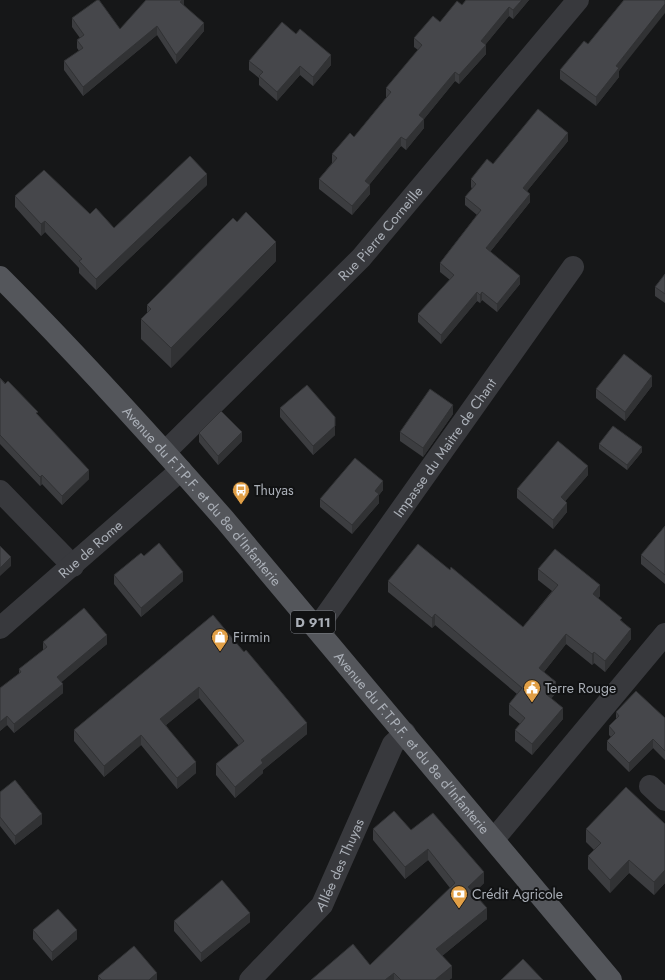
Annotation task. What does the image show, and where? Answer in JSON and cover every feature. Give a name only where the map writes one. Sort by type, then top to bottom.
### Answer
[{"type":"main road","name":"Avenue du F.T.P.F. et du 8e d'Infanterie","points":[[0,277],[59,336],[181,470],[317,628],[611,980]]},
{"type":"street","name":"Rue Pierre Corneille","points":[[165,452],[361,258],[578,0]]},
{"type":"street","name":"Impasse du Maitre de Chant","points":[[317,628],[573,267]]},
{"type":"street","name":"Rue de Rome","points":[[0,628],[73,566],[181,470]]},
{"type":"street","points":[[0,491],[73,566]]},
{"type":"street","points":[[494,839],[665,634]]},
{"type":"street","name":"Allée des Thuyas","points":[[250,980],[322,905],[393,744],[405,733]]},
{"type":"building","points":[[99,0],[120,29],[146,0],[182,0],[180,2],[204,23],[176,55],[157,26],[83,87],[64,61],[83,48],[77,40],[84,35],[72,18]]},
{"type":"building","points":[[466,0],[522,0],[513,10],[509,7],[481,41],[486,45],[459,75],[455,72],[419,115],[424,119],[406,140],[401,137],[365,181],[370,185],[352,206],[319,179],[337,158],[332,154],[350,133],[354,137],[391,92],[386,88],[422,45],[414,38],[433,16],[440,22],[457,1],[462,5]]},
{"type":"building","points":[[624,0],[665,0],[665,4],[616,66],[619,68],[596,97],[560,70],[584,41],[588,44]]},
{"type":"building","points":[[282,22],[296,34],[300,29],[331,55],[313,77],[300,66],[277,92],[259,76],[263,72],[249,61]]},
{"type":"building","points":[[538,109],[568,133],[523,188],[530,194],[486,248],[520,276],[497,304],[482,292],[480,295],[477,292],[441,335],[418,314],[454,275],[440,263],[481,210],[465,197],[476,184],[471,179],[487,159],[493,164]]},
{"type":"building","points":[[190,156],[207,174],[96,279],[79,261],[82,259],[45,221],[41,224],[15,196],[44,170],[90,214],[96,208],[114,228]]},
{"type":"building","points":[[246,212],[276,242],[171,348],[141,319],[151,309],[147,305],[233,218],[237,222]]},
{"type":"building","points":[[665,274],[665,294],[655,287]]},
{"type":"building","points":[[624,354],[652,376],[625,412],[596,389]]},
{"type":"building","points":[[0,378],[5,384],[8,381],[38,412],[36,413],[89,470],[62,496],[42,475],[40,477],[0,435]]},
{"type":"building","points":[[307,385],[335,417],[335,426],[313,446],[280,408]]},
{"type":"building","points":[[430,389],[453,405],[423,448],[400,432]]},
{"type":"building","points":[[221,411],[242,432],[218,456],[199,433]]},
{"type":"building","points":[[613,426],[642,447],[627,465],[599,444]]},
{"type":"building","points":[[558,441],[588,466],[561,497],[567,503],[553,520],[517,489]]},
{"type":"building","points":[[355,458],[383,481],[375,491],[379,494],[352,525],[320,499]]},
{"type":"building","points":[[665,526],[665,575],[641,555]]},
{"type":"building","points":[[159,543],[183,572],[141,608],[114,575],[141,553],[144,556]]},
{"type":"building","points":[[418,544],[450,570],[451,567],[523,627],[558,585],[538,569],[555,549],[600,585],[593,594],[622,618],[620,620],[631,629],[605,661],[594,652],[592,654],[566,634],[539,668],[556,682],[546,694],[563,708],[532,744],[515,730],[525,718],[509,704],[522,688],[435,614],[432,618],[388,581]]},
{"type":"building","points":[[0,546],[11,557],[0,568]]},
{"type":"building","points":[[84,608],[107,635],[57,677],[63,684],[14,724],[7,716],[0,722],[0,688],[21,672],[19,669],[47,647],[43,642]]},
{"type":"building","points":[[213,615],[244,652],[246,650],[307,723],[261,760],[263,763],[235,787],[216,764],[244,741],[199,687],[160,719],[196,762],[177,778],[141,735],[104,766],[74,730]]},
{"type":"building","points":[[636,691],[665,718],[665,751],[653,739],[629,763],[607,741],[615,733],[609,726],[619,716],[616,712]]},
{"type":"building","points":[[15,780],[42,814],[15,836],[0,817],[0,792]]},
{"type":"building","points":[[626,787],[665,824],[665,870],[654,882],[629,860],[610,880],[588,856],[601,843],[586,829]]},
{"type":"building","points":[[394,811],[411,830],[433,813],[484,872],[468,887],[487,908],[436,949],[452,966],[435,980],[401,980],[394,973],[385,980],[311,980],[353,944],[370,965],[455,883],[428,849],[405,867],[373,829]]},
{"type":"building","points":[[222,880],[250,913],[201,953],[174,921]]},
{"type":"building","points":[[58,909],[77,930],[52,952],[33,930]]},
{"type":"building","points":[[134,946],[157,973],[149,980],[102,980],[98,976]]},
{"type":"building","points":[[523,959],[543,980],[501,980]]},
{"type":"place","name":"Thuyas","points":[[241,505]]},
{"type":"place","name":"Firmin","points":[[220,652]]},
{"type":"place","name":"Terre Rouge","points":[[532,703]]},
{"type":"place","name":"Crédit Agricole","points":[[459,909]]}]
